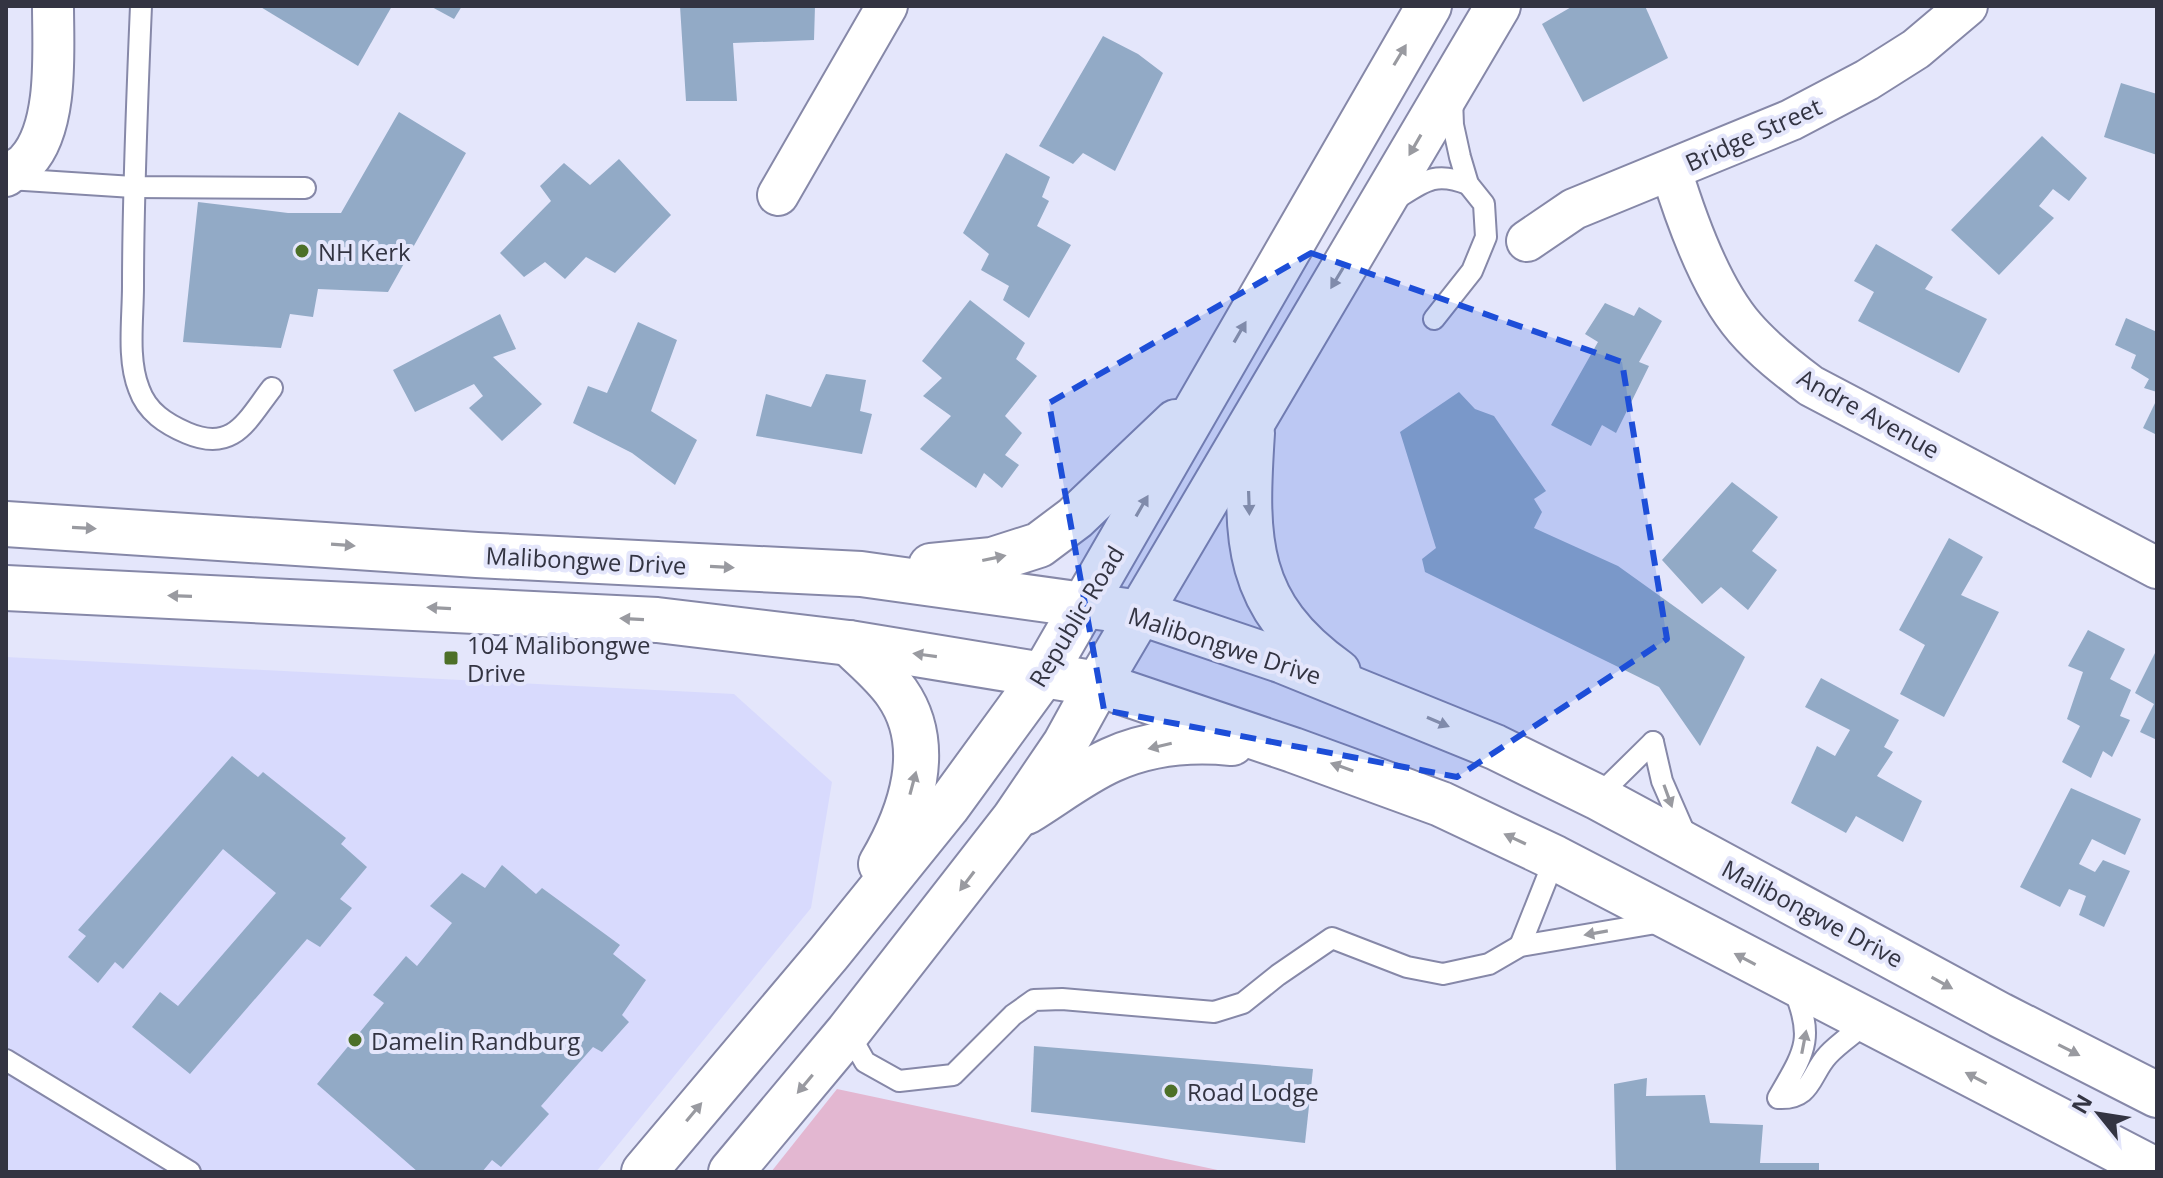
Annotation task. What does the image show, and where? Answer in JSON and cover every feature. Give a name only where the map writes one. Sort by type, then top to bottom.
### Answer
[{"type":"main road","name":"Republic Road","points":[[644,1172],[829,953],[947,807],[1044,674],[1429,6]]},
{"type":"main road","points":[[731,1172],[848,1032],[1014,819],[1065,744],[1498,6]]},
{"type":"main road","points":[[861,574],[992,560],[1039,545],[1075,518],[1201,399]]},
{"type":"main road","points":[[1252,425],[1248,500],[1252,548],[1267,598],[1312,654],[1366,692]]},
{"type":"main road","name":"Malibongwe Drive","points":[[6,524],[477,555],[861,574],[1141,613],[1366,692],[1495,747],[1597,797],[2000,1015],[2157,1095]]},
{"type":"main road","points":[[6,588],[657,620],[849,643],[1098,684],[1441,804],[1555,858],[2157,1171]]},
{"type":"main road","points":[[829,953],[895,841],[916,772],[917,745],[910,719],[898,695],[849,643]]},
{"type":"main road","points":[[1014,819],[1112,759],[1167,744],[1209,741],[1293,750]]},
{"type":"street","points":[[6,177],[27,161],[40,139],[47,116],[53,78],[53,6]]},
{"type":"street","points":[[778,195],[887,6]]},
{"type":"street","name":"Bridge Street","points":[[1527,241],[1574,209],[1791,120],[1867,80],[1916,49],[1967,6]]},
{"type":"street","name":"Andre Avenue","points":[[1671,170],[1685,215],[1719,290],[1743,326],[1772,356],[1811,386],[2154,563]]},
{"type":"lane","points":[[141,6],[133,187],[133,352],[138,387],[145,403],[172,427],[211,439],[228,438],[239,431],[272,388]]},
{"type":"lane","points":[[1434,319],[1472,271],[1486,237],[1484,204],[1468,184],[1453,125],[1451,83]]},
{"type":"lane","points":[[1377,211],[1418,185],[1446,175],[1468,184]]},
{"type":"lane","points":[[6,177],[133,187],[305,188]]},
{"type":"lane","points":[[1597,797],[1653,742],[1662,781],[1692,847]]},
{"type":"lane","points":[[1520,946],[1555,858]]},
{"type":"lane","points":[[848,1032],[865,1062],[899,1081],[953,1075],[1013,1015],[1034,1000],[1062,999],[1214,1012],[1243,1003],[1332,938],[1407,967],[1443,974],[1489,964],[1520,946],[1672,920]]},
{"type":"lane","points":[[1792,983],[1804,1014],[1806,1037],[1799,1062],[1778,1098],[1796,1097],[1828,1055],[1867,1022]]},
{"type":"lane","points":[[6,1060],[190,1172]]},
{"type":"highlighted area","points":[[1311,253],[1622,362],[1667,639],[1457,777],[1104,710],[1049,403]]},
{"type":"shaded area","name":"Damelin Randburg","points":[[6,657],[734,694],[832,782],[811,908],[596,1172],[6,1172]]},
{"type":"shaded area","points":[[837,1089],[1227,1172],[771,1172]]},
{"type":"building","points":[[259,6],[392,6],[358,66]]},
{"type":"building","points":[[430,6],[462,6],[454,19]]},
{"type":"building","points":[[680,6],[815,6],[814,40],[733,43],[737,101],[686,101]]},
{"type":"building","points":[[1573,6],[1645,6],[1668,58],[1583,102],[1542,24]]},
{"type":"building","points":[[1103,36],[1138,54],[1163,73],[1115,171],[1083,153],[1073,164],[1039,146]]},
{"type":"building","points":[[2121,83],[2157,94],[2157,155],[2104,137]]},
{"type":"building","name":"NH Kerk","points":[[399,112],[466,153],[388,292],[318,289],[313,317],[290,314],[281,348],[183,342],[198,202],[288,213],[341,213]]},
{"type":"building","points":[[2042,136],[2087,178],[2069,201],[2053,189],[2039,206],[2054,218],[1999,275],[1951,230]]},
{"type":"building","points":[[1006,153],[1050,177],[1042,197],[1049,201],[1037,226],[1071,245],[1029,318],[1003,300],[1009,286],[981,270],[989,254],[963,233]]},
{"type":"building","points":[[619,159],[671,215],[615,273],[586,257],[565,279],[545,262],[524,277],[500,253],[551,201],[540,186],[564,163],[590,185]]},
{"type":"building","points":[[1876,244],[1933,277],[1925,289],[1987,319],[1959,373],[1858,321],[1874,292],[1854,281]]},
{"type":"building","points":[[970,300],[1025,343],[1016,359],[1037,376],[1005,416],[1022,433],[1005,455],[1019,465],[1002,488],[984,473],[976,488],[920,449],[951,416],[923,396],[942,378],[922,361]]},
{"type":"building","points":[[1605,303],[1634,316],[1639,307],[1662,321],[1639,362],[1649,366],[1616,433],[1602,425],[1591,446],[1551,425],[1598,342],[1585,334]]},
{"type":"building","points":[[500,314],[516,349],[493,357],[542,404],[502,441],[469,408],[483,396],[474,384],[415,412],[393,370]]},
{"type":"building","points":[[2126,318],[2157,332],[2157,392],[2144,388],[2149,379],[2131,368],[2136,355],[2115,345]]},
{"type":"building","points":[[638,322],[677,340],[651,411],[697,440],[675,485],[632,453],[573,423],[588,386],[607,393]]},
{"type":"building","points":[[826,374],[866,380],[860,411],[872,414],[862,454],[756,436],[766,394],[811,407]]},
{"type":"building","points":[[1459,392],[1475,409],[1494,416],[1546,491],[1534,499],[1542,512],[1534,528],[1618,566],[1745,657],[1700,746],[1659,687],[1425,572],[1422,559],[1436,548],[1400,432]]},
{"type":"building","points":[[2157,399],[2157,435],[2143,428]]},
{"type":"building","points":[[1732,482],[1778,517],[1752,551],[1777,570],[1748,610],[1721,587],[1702,604],[1662,560]]},
{"type":"building","points":[[1949,538],[1983,557],[1961,595],[1999,612],[1944,717],[1900,694],[1925,645],[1899,630]]},
{"type":"building","points":[[2088,630],[2125,649],[2110,679],[2131,690],[2120,716],[2130,720],[2112,757],[2103,751],[2091,778],[2062,762],[2080,726],[2067,719],[2083,672],[2068,666]]},
{"type":"building","points":[[2157,649],[2157,740],[2140,732],[2154,704],[2135,693]]},
{"type":"building","points":[[1821,678],[1899,720],[1884,747],[1893,752],[1877,776],[1922,801],[1903,842],[1856,816],[1846,833],[1791,803],[1817,746],[1835,756],[1850,730],[1805,707]]},
{"type":"building","points":[[232,756],[258,777],[263,772],[346,838],[341,844],[367,867],[340,899],[352,908],[320,947],[307,939],[190,1074],[132,1027],[160,992],[178,1006],[276,893],[223,849],[123,969],[115,962],[98,983],[68,957],[86,936],[78,930]]},
{"type":"building","points":[[2071,788],[2141,819],[2125,855],[2092,839],[2079,864],[2095,872],[2103,860],[2130,871],[2104,927],[2079,915],[2086,896],[2069,889],[2060,907],[2020,887]]},
{"type":"building","points":[[502,865],[536,894],[542,888],[620,945],[613,954],[646,980],[622,1015],[629,1022],[602,1052],[593,1047],[541,1106],[549,1114],[501,1167],[492,1160],[482,1172],[418,1172],[317,1084],[384,1003],[373,995],[406,956],[417,966],[452,923],[430,906],[462,873],[485,888]]},
{"type":"building","name":"Road Lodge","points":[[1034,1046],[1313,1069],[1305,1143],[1031,1112]]},
{"type":"building","points":[[1647,1078],[1646,1096],[1705,1095],[1710,1123],[1763,1125],[1760,1163],[1819,1163],[1819,1172],[1616,1172],[1614,1084]]},
{"type":"place","name":"NH Kerk","points":[[302,251]]},
{"type":"place","name":"104 Malibongwe Drive","points":[[451,658]]},
{"type":"place","name":"Damelin Randburg","points":[[355,1040]]},
{"type":"place","name":"Road Lodge","points":[[1171,1091]]}]
